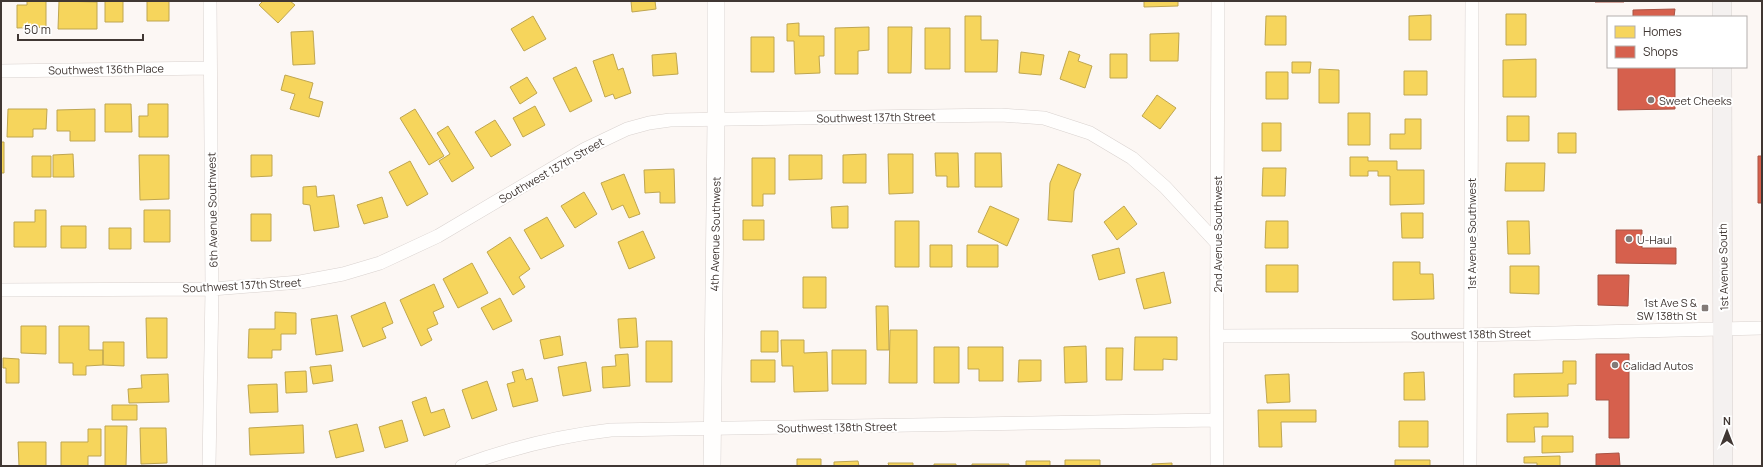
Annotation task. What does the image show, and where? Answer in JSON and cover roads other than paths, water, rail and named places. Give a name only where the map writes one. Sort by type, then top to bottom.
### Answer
[{"type":"main road","points":[[1722,1],[1722,16]]},
{"type":"main road","name":"1st Avenue South","points":[[1722,68],[1724,329],[1723,466]]},
{"type":"street","name":"6th Avenue Southwest","points":[[209,466],[212,289],[210,1]]},
{"type":"street","name":"4th Avenue Southwest","points":[[712,466],[716,1]]},
{"type":"street","name":"2nd Avenue Southwest","points":[[1217,466],[1218,336],[1216,242],[1218,1]]},
{"type":"street","name":"1st Avenue Southwest","points":[[1470,466],[1472,1]]},
{"type":"street","name":"Southwest 136th Place","points":[[1,71],[210,68]]},
{"type":"street","name":"Southwest 137th Street","points":[[1,290],[212,289],[300,282],[342,274],[380,263],[438,236],[585,149],[627,129],[649,123],[670,120],[1001,115],[1044,118],[1090,133],[1132,158],[1165,187],[1216,242]]},
{"type":"street","name":"Southwest 138th Street","points":[[1218,336],[1470,335],[1762,328]]},
{"type":"street","name":"Southwest 138th Street","points":[[462,466],[531,444],[576,434],[611,430],[1217,420]]},
{"type":"place","name":"Sweet Cheeks","points":[[1651,100]]},
{"type":"place","name":"U-Haul","points":[[1629,239]]},
{"type":"place","name":"1st Ave S & SW 138th St","points":[[1705,308]]},
{"type":"place","name":"Calidad Autos","points":[[1615,365]]}]
